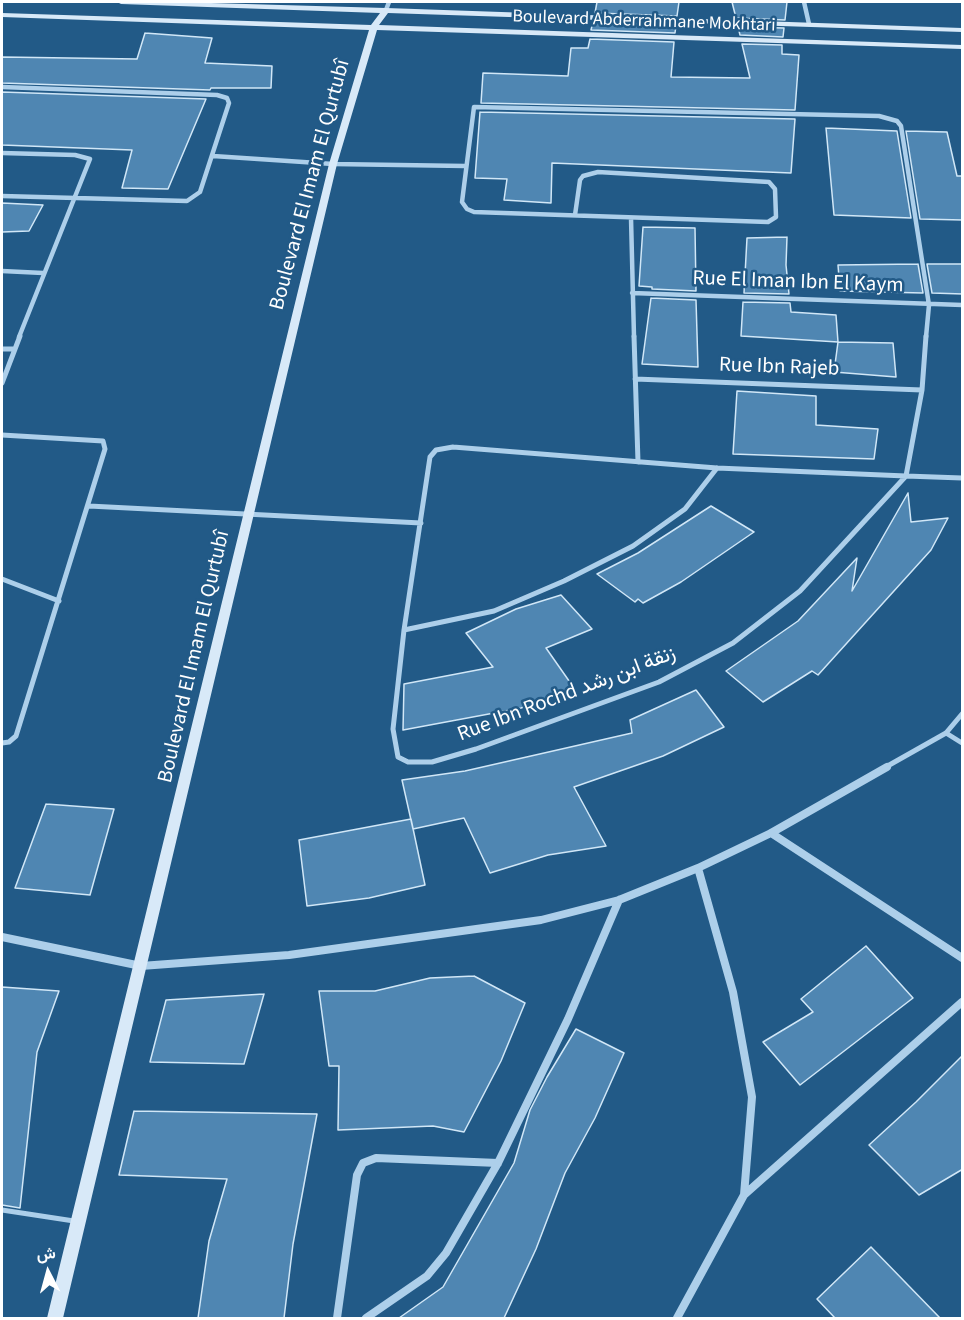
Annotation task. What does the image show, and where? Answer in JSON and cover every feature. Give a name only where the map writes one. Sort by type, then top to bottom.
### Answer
[{"type":"main road","name":"Boulevard Abderrahmane Mokhtari","points":[[120,2],[388,6],[963,30]]},
{"type":"main road","name":"Boulevard El Imam El Qurtubî","points":[[55,1318],[333,164],[374,27],[388,6]]},
{"type":"main road","name":"Boulevard Abderrahmane Mokhtari","points":[[2,15],[963,47]]},
{"type":"street","points":[[804,2],[809,24]]},
{"type":"street","points":[[2,87],[217,95],[227,98],[229,103],[200,192],[187,201],[73,200],[2,196]]},
{"type":"street","points":[[575,215],[580,180],[583,176],[598,172],[769,182],[775,189],[776,217],[768,222],[490,214],[467,209],[462,202],[472,110],[482,106],[890,117],[901,126],[929,304],[922,390],[906,476]]},
{"type":"street","points":[[2,153],[75,155],[90,159],[90,164],[43,273],[2,384]]},
{"type":"street","points":[[213,156],[333,164],[465,166]]},
{"type":"street","points":[[631,218],[638,462]]},
{"type":"street","points":[[2,272],[43,273]]},
{"type":"street","name":"Rue El Iman Ibn El Kaym","points":[[632,293],[963,305]]},
{"type":"street","points":[[2,349],[14,349]]},
{"type":"street","name":"Rue Ibn Rajeb","points":[[635,379],[922,390]]},
{"type":"street","points":[[2,435],[103,441],[105,449],[16,736],[9,742],[2,743]]},
{"type":"street","points":[[717,468],[685,508],[633,546],[564,581],[494,610],[404,630],[430,457],[436,450],[443,447],[717,468],[963,478]]},
{"type":"street","name":"Rue Ibn Rochd زنقة ابن رشد","points":[[404,630],[393,729],[398,757],[408,762],[432,762],[476,749],[659,681],[733,643],[801,591],[906,476]]},
{"type":"street","points":[[89,506],[421,523]]},
{"type":"street","points":[[2,579],[58,601]]},
{"type":"street","points":[[2,936],[141,966],[300,953],[541,920],[619,900],[698,868],[771,833],[946,733],[963,714]]},
{"type":"street","points":[[946,733],[963,743]]},
{"type":"street","points":[[771,833],[963,958]]},
{"type":"street","points":[[698,868],[733,992],[752,1097],[744,1195]]},
{"type":"street","points":[[366,1318],[427,1276],[446,1253],[498,1163],[568,1019],[619,900]]},
{"type":"street","points":[[677,1318],[744,1195],[963,1002]]},
{"type":"street","points":[[337,1318],[357,1175],[363,1163],[376,1158],[498,1163]]},
{"type":"lane","points":[[2,1210],[80,1221]]},
{"type":"building","points":[[597,2],[679,2],[677,16],[595,13]]},
{"type":"building","points":[[732,2],[787,2],[785,20],[736,18]]},
{"type":"building","points":[[593,22],[676,25],[675,33],[591,30]]},
{"type":"building","points":[[738,27],[784,28],[783,37],[740,35]]},
{"type":"building","points":[[145,33],[212,38],[205,63],[272,66],[271,88],[211,88],[210,90],[2,83],[2,57],[137,59]]},
{"type":"building","points":[[590,39],[674,42],[671,77],[750,78],[742,44],[782,45],[782,54],[799,55],[795,110],[481,103],[483,73],[568,76],[571,48],[588,48]]},
{"type":"building","points":[[2,92],[206,99],[168,189],[122,188],[132,150],[2,145]]},
{"type":"building","points":[[480,112],[795,119],[791,173],[552,163],[551,203],[504,200],[507,179],[475,178]]},
{"type":"building","points":[[826,128],[897,131],[911,218],[834,215]]},
{"type":"building","points":[[906,131],[947,132],[957,176],[963,176],[963,220],[920,219]]},
{"type":"building","points":[[2,203],[43,205],[29,231],[2,232]]},
{"type":"building","points":[[643,227],[695,228],[696,291],[652,289],[652,287],[639,286]]},
{"type":"building","points":[[787,237],[786,265],[789,294],[744,293],[747,238]]},
{"type":"building","points":[[918,264],[923,293],[840,291],[838,265]]},
{"type":"building","points":[[927,264],[963,264],[963,294],[932,293]]},
{"type":"building","points":[[651,298],[696,300],[698,367],[642,364]]},
{"type":"building","points":[[743,302],[790,303],[791,312],[836,315],[838,342],[741,336]]},
{"type":"building","points":[[838,342],[893,343],[896,377],[834,372]]},
{"type":"building","points":[[737,391],[816,396],[816,425],[878,429],[874,459],[733,454]]},
{"type":"building","points":[[908,493],[911,522],[948,518],[931,550],[818,675],[812,671],[763,702],[726,671],[798,621],[857,558],[852,591]]},
{"type":"building","points":[[711,506],[754,532],[681,582],[643,603],[638,599],[635,602],[597,574],[638,553]]},
{"type":"building","points":[[561,595],[592,629],[546,648],[574,688],[521,708],[403,730],[404,684],[493,667],[466,633],[516,609]]},
{"type":"building","points":[[696,690],[724,727],[663,756],[574,787],[606,846],[548,855],[490,873],[464,818],[413,829],[402,780],[465,771],[632,733],[630,720]]},
{"type":"building","points":[[46,804],[114,809],[90,895],[15,888]]},
{"type":"building","points":[[411,819],[425,885],[369,898],[307,906],[299,840]]},
{"type":"building","points":[[866,946],[913,998],[800,1085],[763,1042],[813,1012],[801,999]]},
{"type":"building","points":[[474,976],[525,1003],[501,1061],[464,1132],[433,1126],[338,1130],[339,1066],[329,1066],[319,991],[375,991],[430,978]]},
{"type":"building","points":[[2,987],[59,991],[37,1052],[20,1208],[2,1205]]},
{"type":"building","points":[[264,994],[244,1064],[150,1062],[166,1000]]},
{"type":"building","points":[[576,1029],[624,1053],[595,1118],[565,1173],[536,1249],[504,1318],[399,1318],[443,1287],[514,1163],[530,1110]]},
{"type":"building","points":[[963,1055],[963,1169],[919,1195],[869,1145]]},
{"type":"building","points":[[134,1111],[317,1114],[293,1244],[284,1318],[198,1318],[209,1241],[227,1179],[119,1175]]},
{"type":"building","points":[[871,1247],[940,1318],[835,1318],[817,1299]]}]
